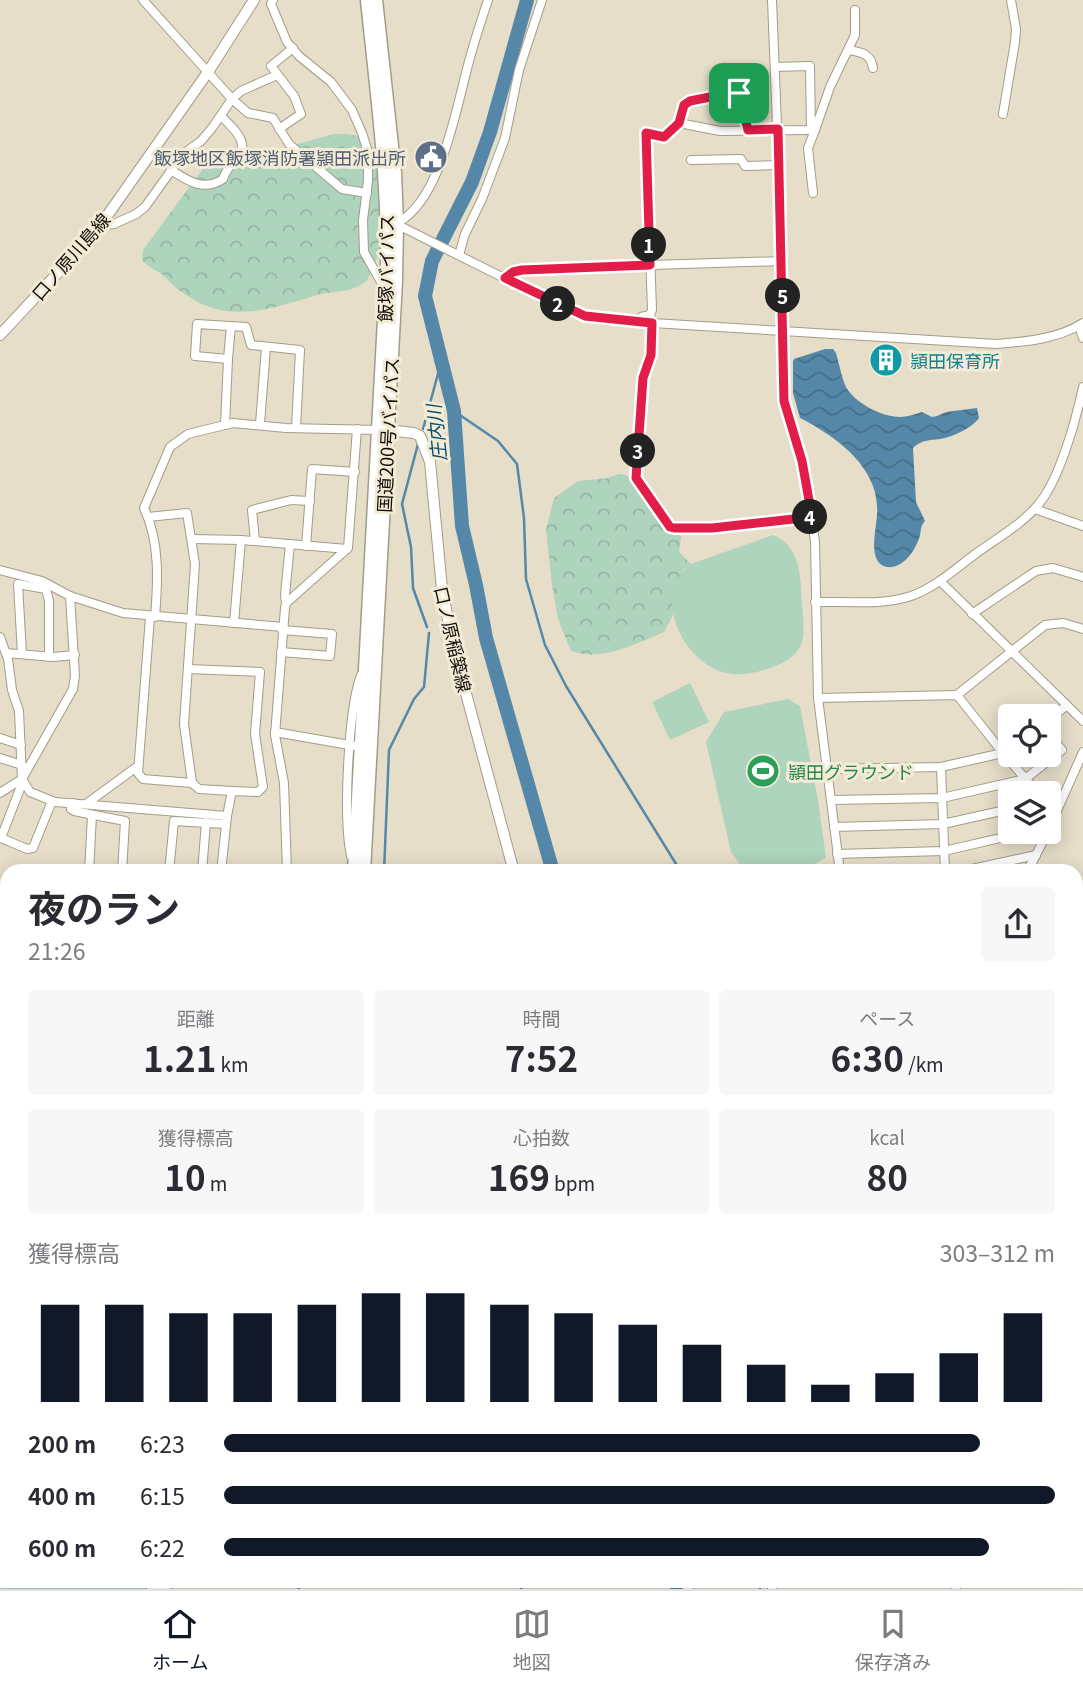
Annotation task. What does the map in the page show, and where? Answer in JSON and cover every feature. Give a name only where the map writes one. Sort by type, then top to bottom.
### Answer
[{"type":"highway","name":"飯塚バイパス","points":[[357,864],[356,747],[365,666],[382,430],[386,289],[392,223],[367,0]]},
{"type":"highway","name":"国道200号バイパス","points":[[357,864],[395,173],[376,0]]},
{"type":"main road","name":"口ノ原川島線","points":[[0,335],[99,226],[208,72],[254,0]]},
{"type":"main road","name":"口ノ原稲築線","points":[[382,430],[420,436],[430,462],[442,589],[453,645],[512,864]]},
{"type":"street","points":[[143,0],[232,99],[248,113],[273,118],[289,144],[342,189],[367,193]]},
{"type":"street","points":[[272,0],[271,4],[280,26],[293,48],[331,82],[352,110],[368,152],[363,220],[364,252],[386,289]]},
{"type":"street","points":[[392,223],[410,217],[445,151],[476,34],[488,0]]},
{"type":"street","points":[[457,255],[505,138],[519,70],[542,0]]},
{"type":"street","points":[[772,0],[783,261],[784,401],[802,461],[815,541],[818,698],[839,864]]},
{"type":"street","points":[[1003,114],[1016,29],[1011,0]]},
{"type":"street","points":[[813,193],[808,148],[830,87],[855,34],[855,10]]},
{"type":"street","points":[[279,129],[301,114],[294,96],[271,66],[293,48]]},
{"type":"street","points":[[848,50],[869,56],[873,68]]},
{"type":"street","points":[[775,67],[810,66],[813,130]]},
{"type":"street","points":[[99,226],[114,224],[145,207],[183,154],[201,141],[232,99],[242,91],[276,75]]},
{"type":"street","points":[[636,322],[641,317],[650,315],[652,310],[646,133],[664,137],[679,123],[682,110],[690,101],[739,93],[748,130]]},
{"type":"street","points":[[171,170],[194,184],[208,185],[223,179],[243,146],[239,135],[221,116]]},
{"type":"street","points":[[679,123],[720,131],[813,130]]},
{"type":"street","points":[[691,160],[741,159],[745,166],[779,165]]},
{"type":"street","points":[[392,223],[585,316],[636,322],[996,344],[1031,341],[1081,324],[1083,338]]},
{"type":"street","points":[[505,278],[522,270],[783,261]]},
{"type":"street","points":[[652,323],[651,355],[643,378],[636,478],[670,527],[712,528],[812,517]]},
{"type":"street","points":[[228,359],[195,356],[197,324],[246,327],[251,345],[300,350],[296,428]]},
{"type":"street","points":[[225,425],[231,326]]},
{"type":"street","points":[[260,424],[266,346]]},
{"type":"street","points":[[815,602],[895,600],[912,596],[940,581],[1035,509],[1051,484],[1080,412],[1083,387]]},
{"type":"street","points":[[188,669],[260,673],[256,734],[263,787],[258,792],[199,789],[192,783],[139,777],[158,574],[144,508],[170,447],[188,435],[225,425],[246,423],[296,428],[382,430]]},
{"type":"street","points":[[286,603],[347,549],[350,543],[357,429]]},
{"type":"street","points":[[306,546],[312,469],[355,472]]},
{"type":"street","points":[[255,541],[252,510],[291,500],[310,501]]},
{"type":"street","points":[[1035,509],[1083,526]]},
{"type":"street","points":[[148,517],[187,513],[192,539],[195,564],[184,724],[192,783]]},
{"type":"street","points":[[192,539],[241,540],[347,549]]},
{"type":"street","points":[[234,623],[241,540]]},
{"type":"street","points":[[287,864],[284,783],[275,732],[290,544]]},
{"type":"street","points":[[972,614],[1036,572],[1054,568],[1083,577]]},
{"type":"street","points":[[0,570],[46,589],[49,601],[49,657]]},
{"type":"street","points":[[18,579],[42,581],[70,596],[123,613],[332,634],[330,656],[281,652]]},
{"type":"street","points":[[18,579],[22,654]]},
{"type":"street","points":[[940,581],[1083,721]]},
{"type":"street","points":[[52,801],[33,848],[27,849],[1,838],[23,780],[72,689],[75,655],[70,596]]},
{"type":"street","points":[[818,698],[957,695],[1050,622],[1063,622],[1083,629]]},
{"type":"street","points":[[0,637],[19,711],[23,780],[30,792],[52,801],[226,820]]},
{"type":"street","points":[[6,653],[49,657],[75,655]]},
{"type":"street","points":[[957,695],[998,742]]},
{"type":"street","points":[[1061,710],[1066,706]]},
{"type":"street","points":[[275,732],[356,747]]},
{"type":"street","points":[[0,738],[21,745]]},
{"type":"street","points":[[1061,803],[1083,752]]},
{"type":"street","points":[[827,769],[941,767],[998,753]]},
{"type":"street","points":[[0,758],[22,765]]},
{"type":"street","points":[[86,804],[138,766]]},
{"type":"street","points":[[941,767],[945,864]]},
{"type":"street","points":[[1017,767],[1025,779]]},
{"type":"street","points":[[831,800],[942,798],[1025,779],[1040,767]]},
{"type":"street","points":[[0,793],[23,780]]},
{"type":"street","points":[[222,864],[232,791]]},
{"type":"street","points":[[72,803],[71,809],[74,811],[125,821],[122,864]]},
{"type":"street","points":[[834,827],[943,824],[998,811]]},
{"type":"street","points":[[89,864],[92,815]]},
{"type":"street","points":[[170,864],[174,821],[226,820]]},
{"type":"street","points":[[203,864],[206,822]]},
{"type":"street","points":[[837,854],[944,851],[998,839]]},
{"type":"street","points":[[1030,864],[1042,844]]},
{"type":"street","points":[[995,864],[1036,855]]},
{"type":"green space","points":[[334,134],[361,137],[369,143],[380,171],[383,212],[378,253],[373,269],[361,285],[266,309],[231,311],[197,301],[142,260],[143,250],[207,163],[214,158],[223,159],[283,148]]},
{"type":"green space","points":[[626,475],[631,480],[666,529],[681,536],[679,552],[691,564],[682,571],[673,601],[673,615],[664,632],[618,650],[583,654],[571,651],[558,619],[546,530],[554,498],[578,481]]},
{"type":"green space","points":[[773,535],[787,544],[798,564],[804,625],[800,646],[795,654],[784,662],[754,673],[734,674],[711,667],[697,657],[677,627],[673,593],[679,577],[691,564]]},
{"type":"green space","points":[[690,683],[709,722],[670,740],[652,702]]},
{"type":"green space","name":"頴田グラウンド","points":[[788,699],[800,706],[826,858],[814,864],[740,864],[731,852],[706,742],[724,712]]},
{"type":"green space","points":[[0,1588],[152,1588],[152,1589]]},
{"type":"water","points":[[825,349],[833,349],[836,353],[849,391],[861,403],[876,411],[900,417],[922,412],[932,417],[946,412],[977,408],[979,418],[969,427],[949,437],[925,441],[913,448],[916,502],[925,521],[914,550],[907,559],[892,567],[881,564],[875,552],[877,503],[870,479],[855,457],[835,439],[800,418],[793,393],[793,361]]},
{"type":"waterway","name":"庄内川","points":[[527,0],[490,132],[472,182],[432,261],[425,296],[454,411],[462,526],[486,638],[551,864]]},
{"type":"waterway","points":[[423,429],[442,359]]},
{"type":"waterway","points":[[454,411],[498,441],[517,464],[524,518],[526,579],[545,645],[566,686],[676,864]]},
{"type":"waterway","points":[[418,444],[402,504],[411,547],[413,588],[427,627]]},
{"type":"waterway","points":[[384,864],[389,750],[414,699],[424,687],[429,633]]},
{"type":"place","name":"飯塚地区飯塚消防署頴田派出所","points":[[431,157]]},
{"type":"place","name":"頴田保育所","points":[[886,360]]},
{"type":"place","name":"頴田グラウンド","points":[[763,771]]},
{"type":"route","points":[[739,93],[748,130],[778,129],[784,401],[802,461],[812,517],[712,528],[674,528],[670,527],[636,478],[643,378],[651,355],[652,323],[603,320],[585,316],[505,278],[522,270],[650,265],[646,133],[664,137],[679,123],[684,105],[690,101],[739,93]]}]
